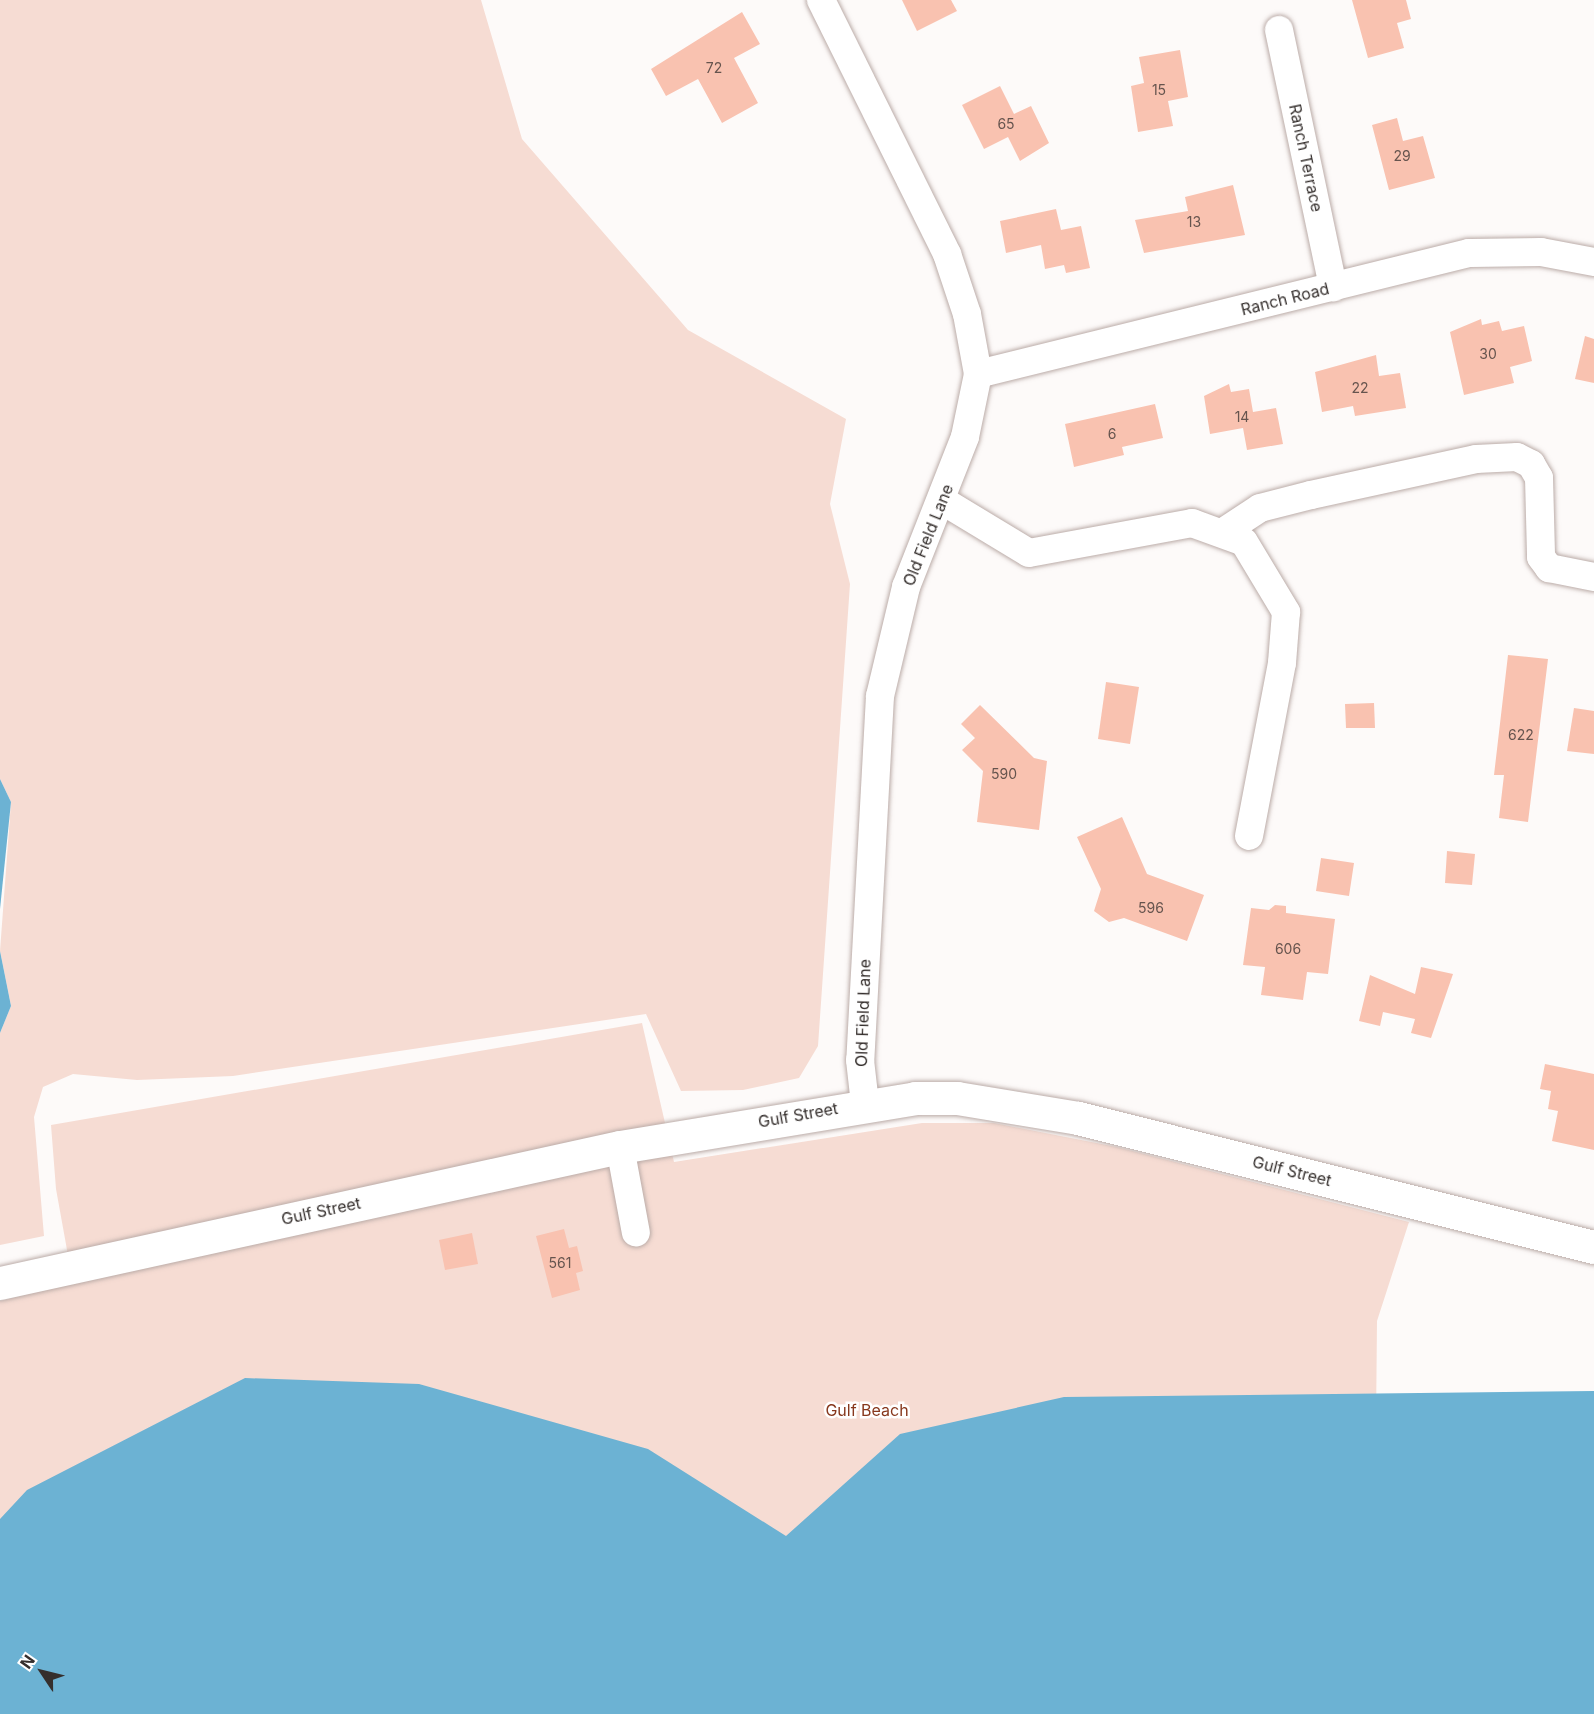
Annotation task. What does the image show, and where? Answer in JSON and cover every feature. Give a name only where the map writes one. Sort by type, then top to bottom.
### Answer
[{"type":"main road","name":"Gulf Street","points":[[0,1283],[620,1147],[865,1104],[957,1098],[1014,1105],[1594,1247]]},
{"type":"street","name":"Old Field Lane","points":[[821,0],[947,254],[967,314],[978,374],[965,437],[943,501],[906,587],[880,696],[860,1060],[865,1104]]},
{"type":"street","name":"Ranch Terrace","points":[[1279,30],[1333,287]]},
{"type":"street","name":"Ranch Road","points":[[978,374],[1469,253],[1541,252],[1594,262]]},
{"type":"street","points":[[1222,533],[1260,508],[1476,459],[1517,457],[1531,464],[1539,478],[1541,557],[1549,568],[1594,577]]},
{"type":"street","points":[[943,501],[1029,553],[1192,523],[1244,542],[1286,612],[1282,663],[1249,836]]},
{"type":"street","points":[[620,1147],[636,1233]]},
{"type":"green space","points":[[0,0],[481,0],[522,139],[688,330],[846,419],[830,504],[850,584],[818,1046],[799,1078],[743,1090],[681,1091],[646,1014],[233,1076],[137,1080],[73,1074],[43,1087],[34,1117],[44,1236],[0,1245],[0,1033],[11,1006],[0,951],[11,802],[0,779]]},
{"type":"green space","name":"Gulf Beach","points":[[642,1023],[674,1162],[922,1123],[994,1123],[1117,1147],[1409,1222],[1377,1321],[1374,1634],[0,1714],[0,1301],[73,1283],[56,1189],[51,1125]]},
{"type":"water","points":[[0,779],[11,802],[0,909]]},
{"type":"water","points":[[0,951],[11,1006],[0,1033]]},
{"type":"water","points":[[245,1378],[419,1384],[648,1449],[786,1536],[900,1434],[1064,1397],[1594,1391],[1594,1714],[0,1714],[0,1519],[27,1490]]},
{"type":"building","points":[[902,0],[951,0],[957,11],[917,31]]},
{"type":"building","points":[[1352,0],[1406,0],[1411,19],[1397,23],[1404,48],[1368,58]]},
{"type":"building","points":[[742,12],[760,44],[734,58],[758,103],[722,123],[698,79],[666,96],[651,69]]},
{"type":"building","points":[[1180,50],[1188,97],[1168,101],[1173,126],[1138,132],[1131,86],[1144,83],[1139,57]]},
{"type":"building","points":[[1000,86],[1014,114],[1031,106],[1049,143],[1020,161],[1008,137],[984,149],[962,105]]},
{"type":"building","points":[[1397,118],[1403,141],[1423,136],[1435,178],[1389,190],[1372,125]]},
{"type":"building","points":[[1233,185],[1245,235],[1144,253],[1135,220],[1188,211],[1185,197]]},
{"type":"building","points":[[1056,209],[1061,230],[1081,226],[1090,268],[1066,273],[1064,265],[1045,269],[1041,245],[1006,253],[1000,221]]},
{"type":"building","points":[[1481,319],[1482,325],[1499,321],[1502,331],[1524,326],[1532,361],[1510,367],[1514,383],[1464,395],[1450,332]]},
{"type":"building","points":[[1585,336],[1594,339],[1594,383],[1575,379]]},
{"type":"building","points":[[1376,355],[1379,376],[1400,373],[1406,408],[1355,416],[1353,406],[1322,412],[1315,372]]},
{"type":"building","points":[[1229,384],[1231,392],[1249,389],[1253,412],[1276,408],[1283,444],[1247,450],[1243,428],[1210,434],[1204,396]]},
{"type":"building","points":[[1155,404],[1163,438],[1122,447],[1124,455],[1074,467],[1065,424]]},
{"type":"building","points":[[1508,655],[1548,659],[1528,822],[1499,818],[1504,775],[1494,775]]},
{"type":"building","points":[[1106,682],[1139,687],[1130,744],[1098,739]]},
{"type":"building","points":[[1374,703],[1375,728],[1346,728],[1345,704]]},
{"type":"building","points":[[980,705],[1034,758],[1047,761],[1039,830],[977,822],[983,771],[962,750],[975,738],[961,724]]},
{"type":"building","points":[[1574,708],[1594,711],[1594,754],[1567,751]]},
{"type":"building","points":[[1122,817],[1147,874],[1204,895],[1187,941],[1124,918],[1109,922],[1094,911],[1101,889],[1077,837]]},
{"type":"building","points":[[1447,851],[1475,854],[1472,885],[1445,883]]},
{"type":"building","points":[[1321,858],[1354,863],[1349,896],[1316,891]]},
{"type":"building","points":[[1275,905],[1286,906],[1286,913],[1335,919],[1328,974],[1307,972],[1303,1000],[1261,995],[1265,967],[1243,965],[1251,908],[1269,910]]},
{"type":"building","points":[[1421,967],[1453,974],[1431,1038],[1411,1033],[1415,1019],[1383,1012],[1380,1026],[1359,1021],[1370,975],[1415,994]]},
{"type":"building","points":[[1545,1064],[1594,1074],[1594,1150],[1552,1141],[1558,1111],[1548,1109],[1551,1091],[1540,1089]]},
{"type":"building","points":[[564,1229],[569,1248],[577,1246],[583,1271],[576,1273],[580,1290],[552,1298],[536,1236]]},
{"type":"building","points":[[472,1233],[478,1264],[445,1270],[439,1240]]}]
